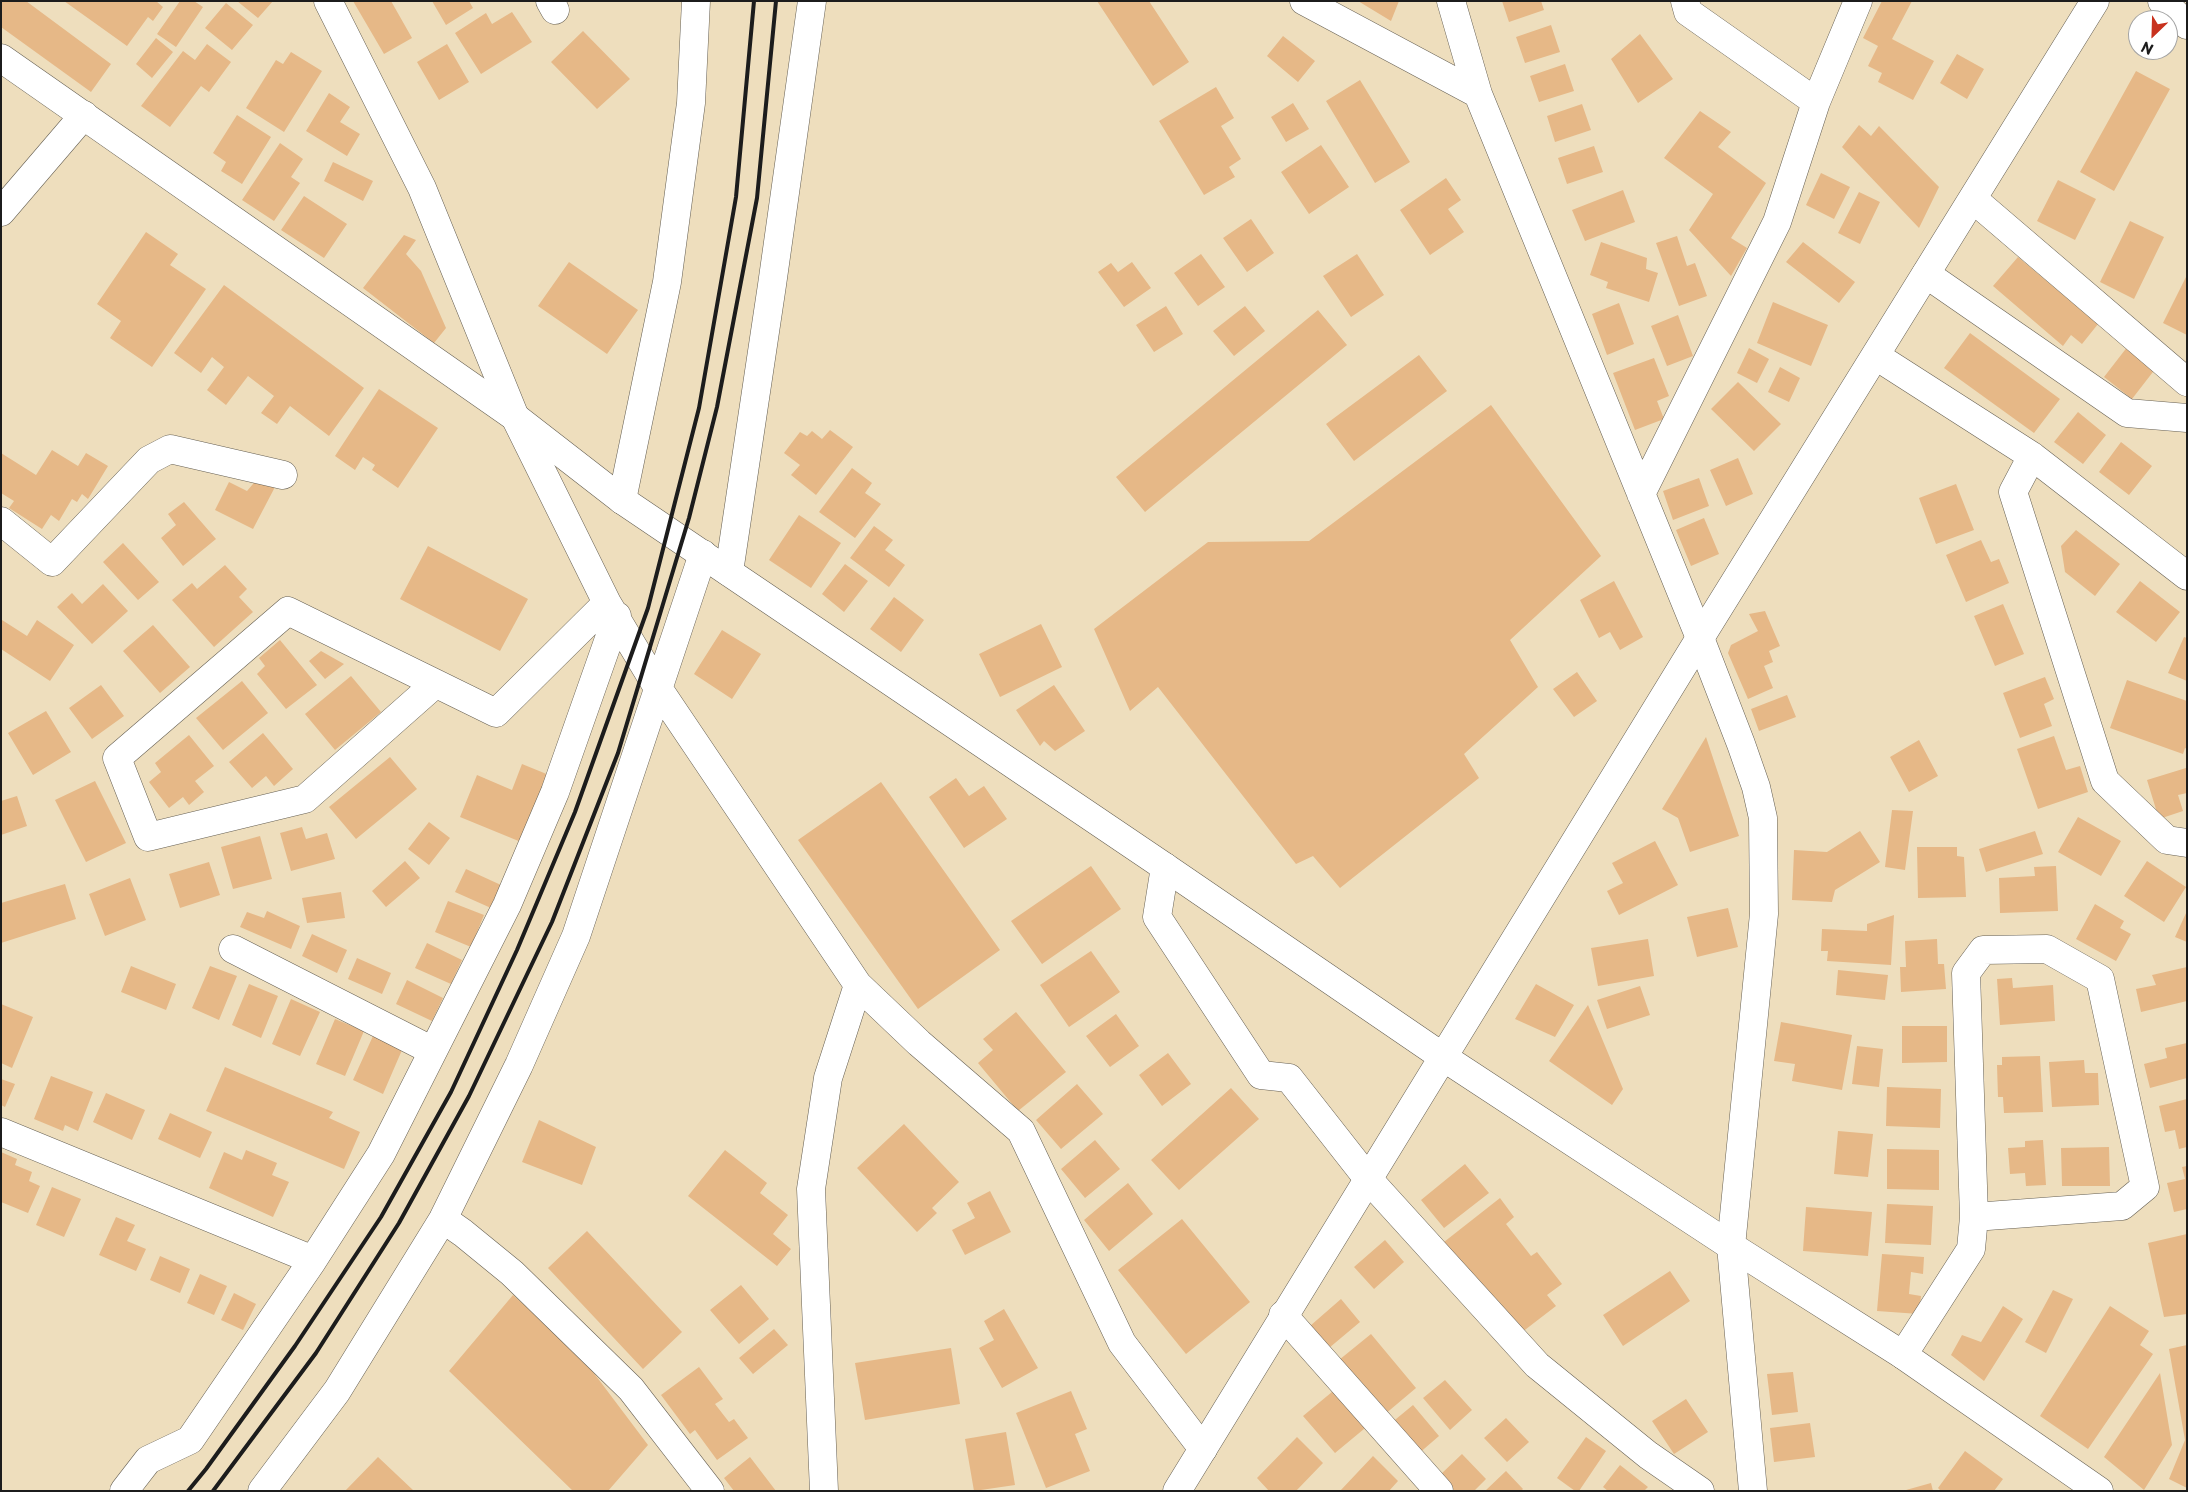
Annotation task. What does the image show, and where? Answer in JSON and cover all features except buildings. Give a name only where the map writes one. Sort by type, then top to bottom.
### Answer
[{"type":"street","points":[[328,1],[422,188],[515,417],[612,610],[658,688],[858,985],[919,1043],[1022,1131],[1122,1343],[1203,1449]]},
{"type":"street","points":[[622,500],[667,282],[691,103],[696,1]]},
{"type":"street","points":[[729,572],[812,1]]},
{"type":"street","points":[[1304,1],[1478,94]]},
{"type":"street","points":[[1451,1],[1478,94],[1700,638],[1750,770],[1763,818],[1764,914],[1731,1246],[1753,1491]]},
{"type":"street","points":[[1685,1],[1688,12],[1816,102]]},
{"type":"street","points":[[1641,494],[1777,222],[1816,102],[1858,1]]},
{"type":"street","points":[[1177,1491],[1283,1315],[1369,1180],[1442,1057],[1700,638],[2095,1]]},
{"type":"street","points":[[2162,1],[2187,25]]},
{"type":"street","points":[[1,58],[84,114],[515,417],[622,500],[1165,867],[1442,1057],[1731,1246],[1903,1355],[2099,1491]]},
{"type":"street","points":[[1,212],[84,114]]},
{"type":"street","points":[[1973,199],[2187,382]]},
{"type":"street","points":[[1926,274],[2127,413],[2187,418]]},
{"type":"street","points":[[1876,356],[2032,456],[2187,576]]},
{"type":"street","points":[[1,521],[52,562],[149,460],[170,449],[283,475]]},
{"type":"street","points":[[2032,456],[2013,492],[2105,781],[2166,840],[2187,843]]},
{"type":"street","points":[[262,1491],[336,1391],[443,1219],[519,1065],[576,936],[703,554]]},
{"type":"street","points":[[435,684],[305,799],[148,837],[117,758],[288,611],[496,713],[612,610]]},
{"type":"street","points":[[124,1491],[148,1460],[190,1440],[313,1260],[381,1154],[507,905],[555,792],[612,610]]},
{"type":"street","points":[[1165,867],[1157,917],[1261,1075],[1289,1078],[1369,1180],[1537,1365],[1648,1455],[1700,1491]]},
{"type":"street","points":[[233,949],[433,1051]]},
{"type":"street","points":[[1903,1355],[1970,1249],[1974,1217],[1966,972],[1983,950],[2047,950],[2100,979],[2145,1187],[2122,1206],[1974,1217]]},
{"type":"street","points":[[824,1491],[811,1188],[828,1078],[858,985]]},
{"type":"street","points":[[1,1132],[313,1260]]},
{"type":"street","points":[[443,1219],[512,1273],[631,1389],[710,1491]]},
{"type":"street","points":[[1283,1315],[1439,1491]]},
{"type":"railway","points":[[188,1491],[295,1346],[381,1217],[451,1092],[517,950],[575,812],[648,608],[699,408],[736,197],[754,1]]},
{"type":"railway","points":[[213,1491],[316,1353],[399,1223],[469,1096],[552,922],[618,753],[689,518],[717,407],[757,198],[776,1]]}]
